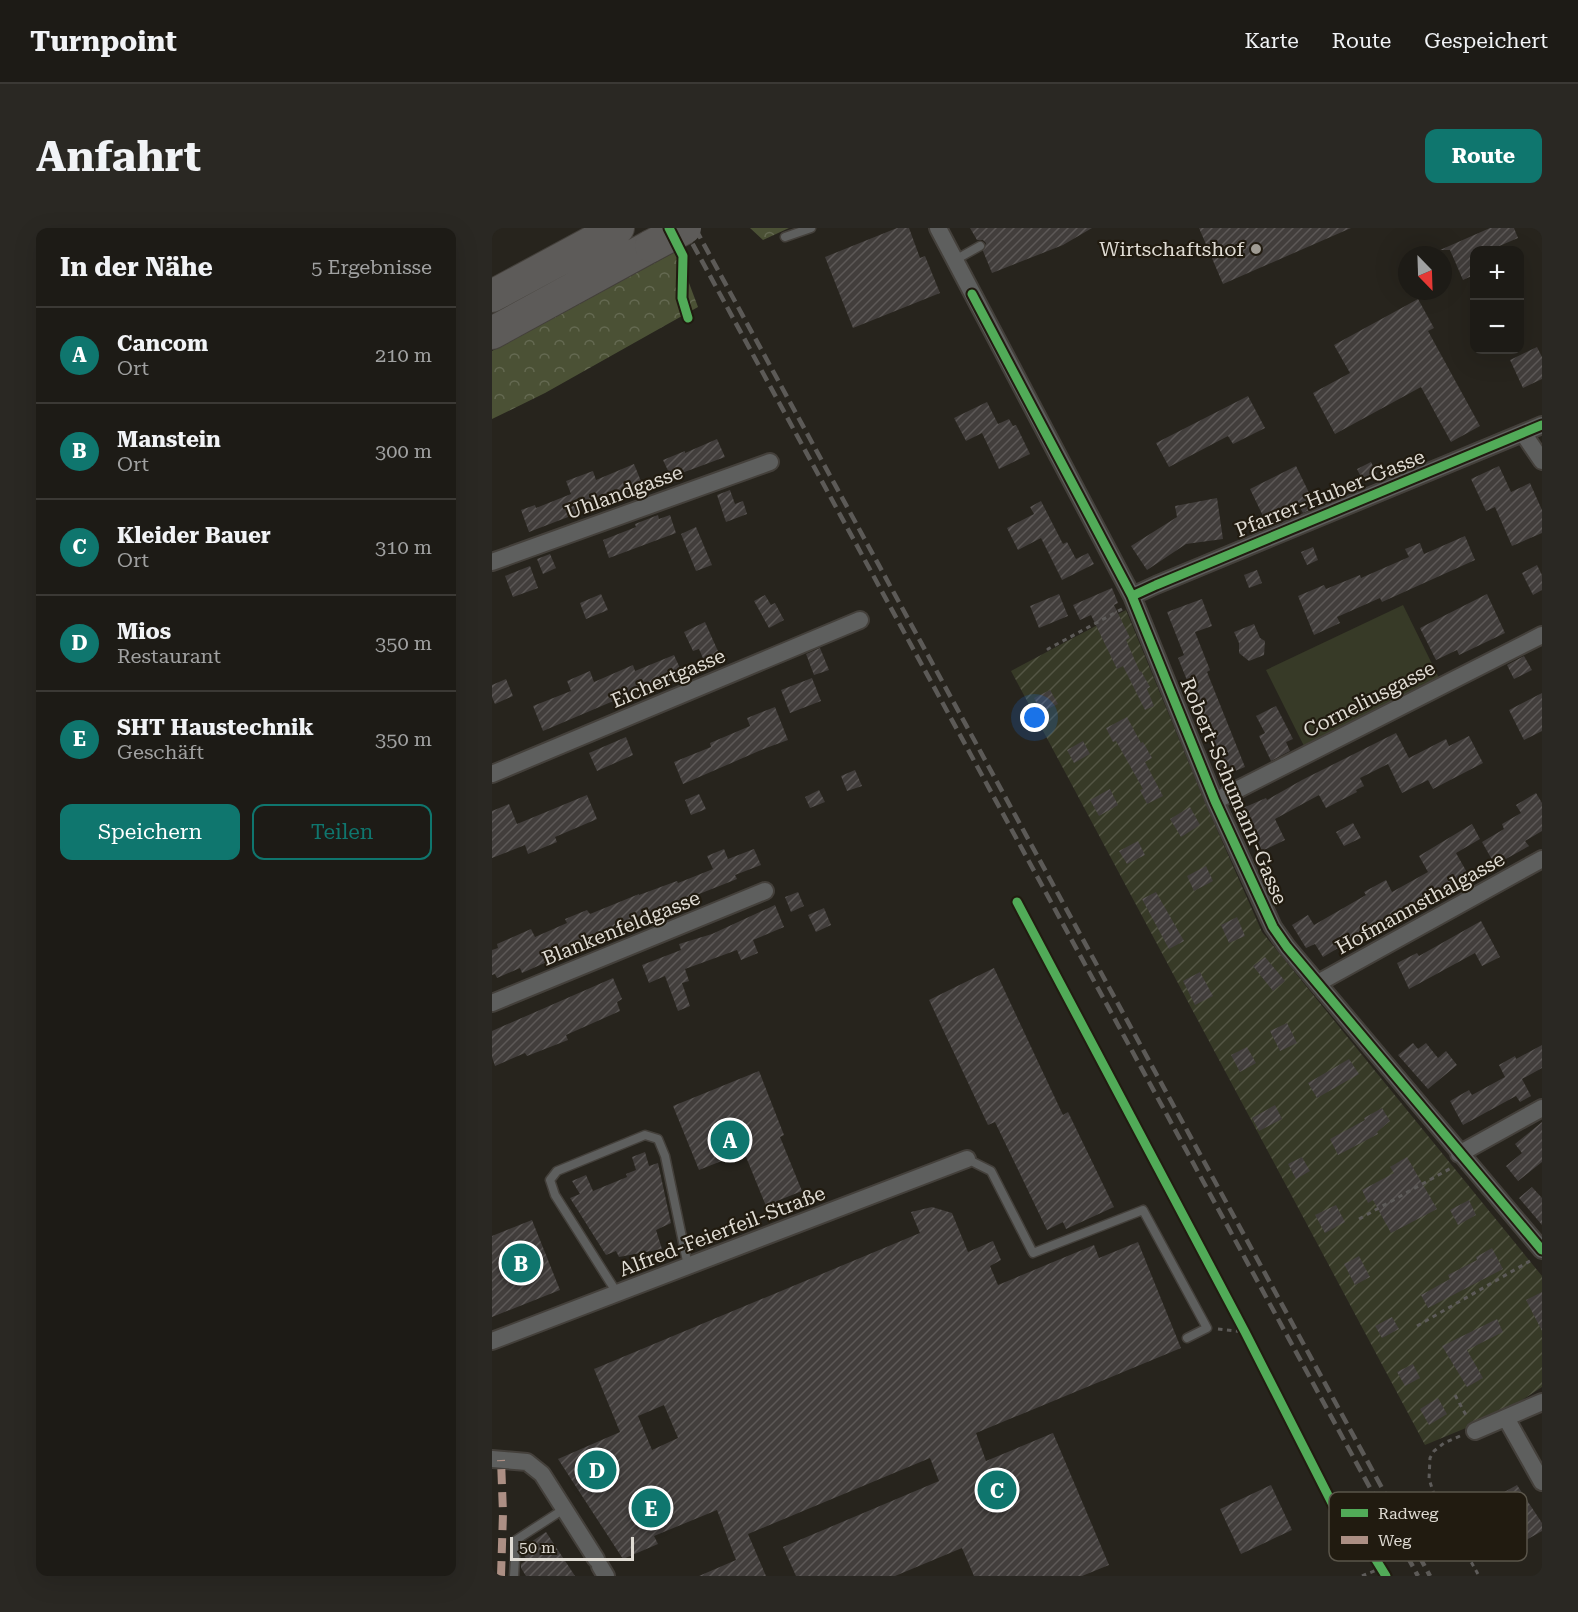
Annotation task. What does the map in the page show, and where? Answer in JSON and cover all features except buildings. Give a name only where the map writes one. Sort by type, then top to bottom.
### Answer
[{"type":"highway","points":[[492,296],[618,228]]},
{"type":"highway","points":[[492,333],[685,228]]},
{"type":"street","name":"Robert-Schumann-Gasse","points":[[938,228],[1132,596],[1215,801],[1273,927],[1539,1254]]},
{"type":"street","name":"Pfarrer-Huber-Gasse","points":[[1132,596],[1542,424]]},
{"type":"street","points":[[1523,433],[1542,461]]},
{"type":"street","name":"Uhlandgasse","points":[[492,562],[770,462]]},
{"type":"street","name":"Eichertgasse","points":[[492,774],[860,620]]},
{"type":"street","name":"Corneliusgasse","points":[[1215,801],[1542,636]]},
{"type":"street","name":"Hofmannsthalgasse","points":[[1318,983],[1542,859]]},
{"type":"street","name":"Blankenfeldgasse","points":[[492,1003],[765,891]]},
{"type":"street","points":[[1462,1157],[1542,1108]]},
{"type":"street","name":"Alfred-Feierfeil-Straße","points":[[492,1341],[967,1159]]},
{"type":"street","points":[[1475,1431],[1542,1402]]},
{"type":"street","points":[[1506,1418],[1542,1482]]},
{"type":"street","points":[[492,1459],[527,1462],[542,1474],[601,1567]]},
{"type":"lane","points":[[785,237],[811,228]]},
{"type":"lane","points":[[955,260],[980,246]]},
{"type":"lane","points":[[617,1293],[555,1195],[550,1180],[557,1171],[645,1135],[658,1139],[665,1156],[688,1266]]},
{"type":"lane","points":[[967,1159],[991,1171],[1033,1253],[1143,1210],[1207,1328],[1187,1338]]},
{"type":"lane","points":[[514,1576],[516,1540],[564,1509]]},
{"type":"path","points":[[1049,650],[1126,608],[1132,596]]},
{"type":"path","points":[[1359,1219],[1462,1157]]},
{"type":"path","points":[[1418,1326],[1539,1254]]},
{"type":"path","points":[[1223,1330],[1245,1332]]},
{"type":"path","points":[[1433,1492],[1428,1469],[1430,1458],[1444,1443],[1475,1431],[1455,1395]]},
{"type":"path","points":[[1471,1561],[1479,1576]]},
{"type":"path","points":[[1362,1576],[1381,1568]]},
{"type":"green space","points":[[750,228],[789,228],[763,240]]},
{"type":"green space","points":[[677,251],[698,307],[545,393],[492,419],[492,351]]},
{"type":"green space","points":[[1403,605],[1440,680],[1304,746],[1266,670]]},
{"type":"green space","points":[[1126,610],[1204,800],[1262,932],[1542,1276],[1542,1387],[1502,1413],[1425,1445],[1011,671]]},
{"type":"railway","points":[[684,228],[1372,1492]]},
{"type":"railway","points":[[695,228],[1384,1492]]},
{"type":"railway","points":[[1410,1561],[1418,1576]]},
{"type":"railway","points":[[1422,1561],[1430,1576]]},
{"type":"marked path","points":[[501,1460],[503,1513],[501,1576]]},
{"type":"cycle path","points":[[669,228],[683,256],[682,298],[688,318]]},
{"type":"cycle path","points":[[972,294],[1132,596],[1215,801],[1273,927],[1287,947],[1542,1250]]},
{"type":"cycle path","points":[[1132,596],[1542,425]]},
{"type":"cycle path","points":[[1017,902],[1245,1332],[1329,1497]]},
{"type":"cycle path","points":[[1377,1561],[1386,1576]]},
{"type":"place","name":"Wirtschaftshof","points":[[1256,249]]},
{"type":"place","name":"Cancom","points":[[730,1140]]},
{"type":"place","name":"Manstein","points":[[521,1263]]},
{"type":"place","name":"Mios","points":[[597,1470]]},
{"type":"place","name":"Kleider Bauer","points":[[997,1490]]},
{"type":"place","name":"SHT Haustechnik","points":[[651,1508]]}]
